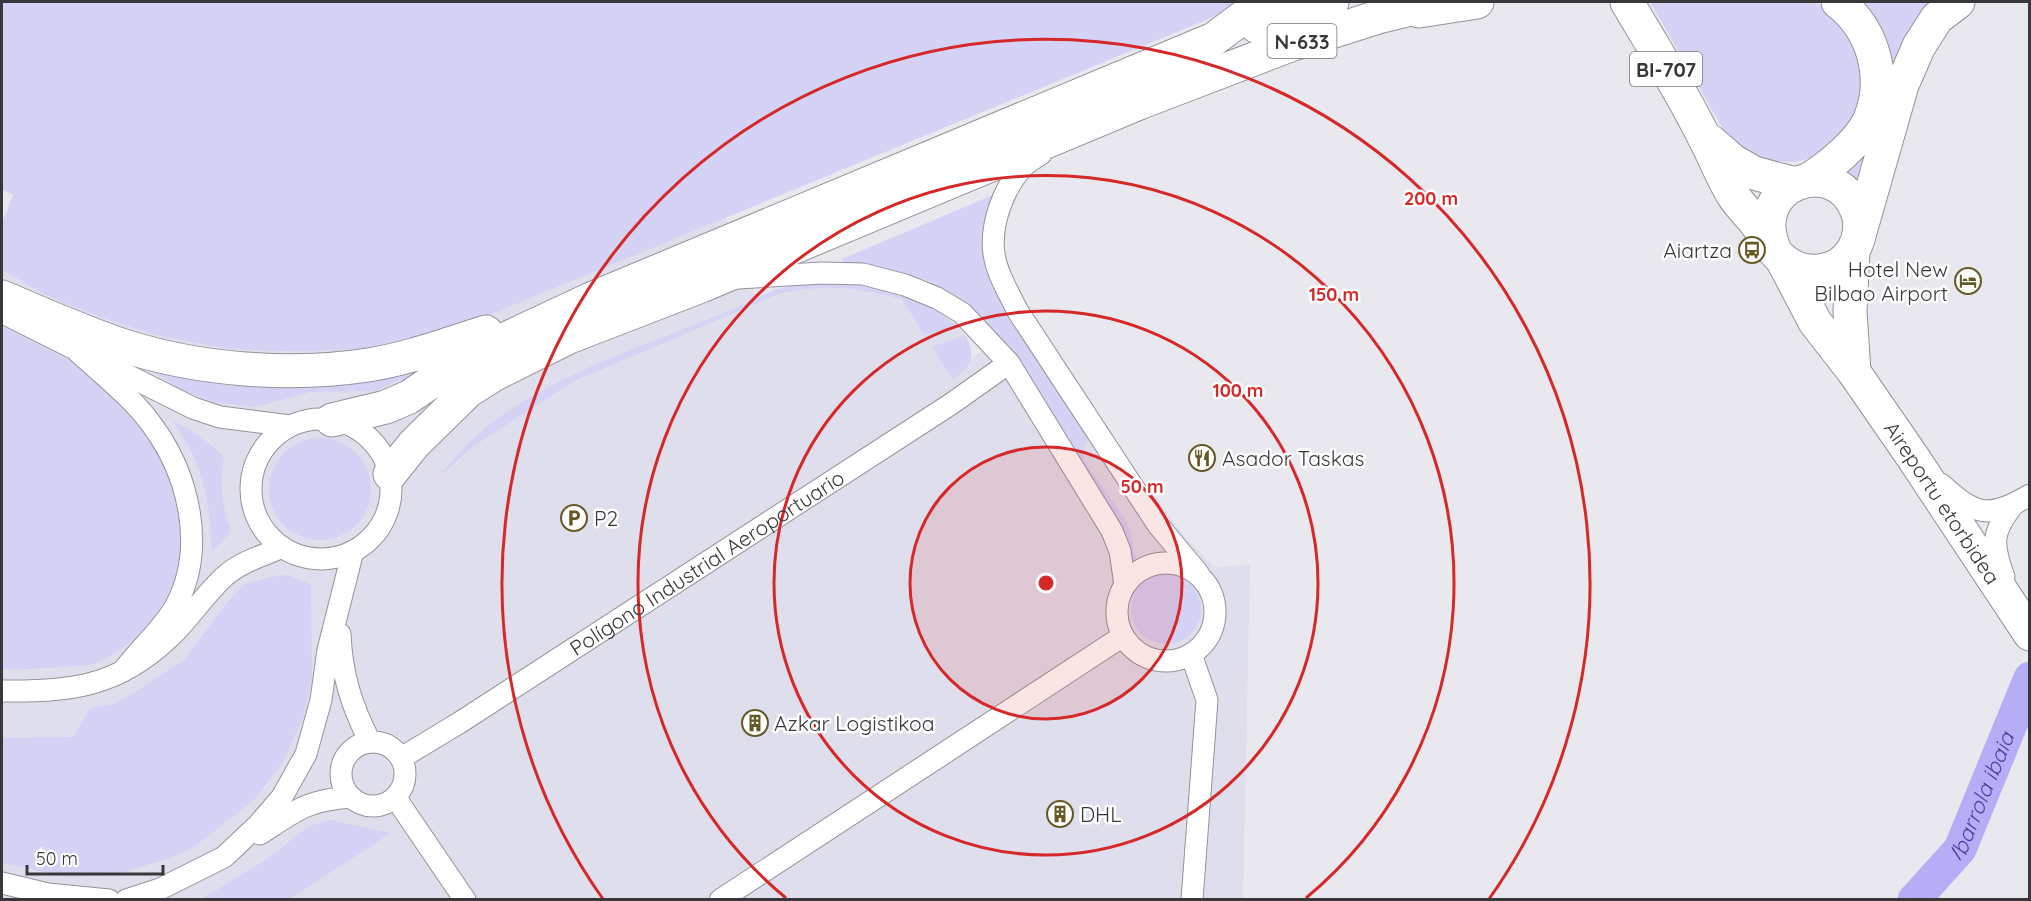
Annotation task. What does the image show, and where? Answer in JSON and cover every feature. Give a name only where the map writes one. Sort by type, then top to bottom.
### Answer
[{"type":"main road","points":[[332,420],[386,407],[409,397],[469,356],[591,299],[1214,39],[1242,18],[1277,2]]},
{"type":"main road","name":"N-633","points":[[1214,39],[1332,2]]},
{"type":"main road","name":"N-633","points":[[1070,131],[1293,44],[1378,17],[1440,2]]},
{"type":"main road","points":[[1378,17],[1477,2]]},
{"type":"main road","name":"BI-707","points":[[1627,2],[1704,136],[1736,198],[1779,256]]},
{"type":"main road","points":[[1801,182],[1830,167],[1855,140],[1869,120],[1876,92],[1875,58],[1867,34],[1852,12],[1838,2]]},
{"type":"main road","points":[[1779,256],[1801,270],[1820,272],[1844,261],[1856,245],[1902,85],[1919,46],[1937,18],[1958,2]]},
{"type":"main road","points":[[390,474],[440,417],[468,392],[493,375],[569,337],[717,279],[1070,131]]},
{"type":"main road","name":"BI-707","points":[[1704,136],[1733,160],[1754,173],[1801,182],[1821,180],[1845,191],[1853,201],[1859,213],[1860,226],[1850,311],[1854,372]]},
{"type":"main road","name":"BI-707","points":[[1801,182],[1784,191],[1775,201],[1769,213],[1767,225],[1769,238],[1815,322],[1854,372]]},
{"type":"main road","points":[[2,297],[125,346],[166,357],[257,369],[314,370],[368,365],[407,357],[591,299]]},
{"type":"main road","name":"Aireportu etorbidea","points":[[1854,372],[2024,626]]},
{"type":"street","points":[[1070,131],[1022,168],[1003,197],[994,229],[994,254],[1017,310],[1158,525],[1198,573],[1208,585],[1214,600],[1216,615],[1212,631],[1204,644],[1191,654],[1177,660],[1161,660],[1146,657],[1133,648],[1124,636],[1117,610],[1125,585],[1141,570],[1162,563],[1175,563],[1198,573]]},
{"type":"street","points":[[717,279],[822,273],[863,274],[905,285],[937,298],[962,314],[1009,363],[1112,531],[1120,551],[1125,585]]},
{"type":"street","points":[[2,312],[193,408],[219,417],[290,426]]},
{"type":"street","points":[[77,351],[151,423],[169,450],[183,484],[190,519],[191,553],[187,576],[176,606],[123,671]]},
{"type":"street","name":"Polígono Industrial Aeroportuario","points":[[401,758],[459,723],[951,404],[1009,363]]},
{"type":"street","points":[[332,420],[348,424],[363,433],[375,444],[390,474],[392,492],[388,511],[380,527],[368,541],[353,551],[329,559],[305,557],[282,548],[268,535],[258,520],[252,503],[251,485],[254,467],[262,450],[274,436],[303,421],[332,420]]},
{"type":"street","points":[[1914,459],[1968,506],[1978,511],[1990,511],[2022,499]]},
{"type":"street","points":[[2022,499],[2003,517],[1994,546],[2024,626]]},
{"type":"street","points":[[2,691],[73,689],[101,681],[123,671],[149,655],[170,637],[225,575],[243,564],[282,548]]},
{"type":"street","points":[[224,857],[257,826],[282,796],[306,754],[321,700],[328,650],[353,551]]},
{"type":"street","points":[[339,604],[341,662],[346,687],[357,717],[370,741]]},
{"type":"street","points":[[720,900],[1124,636]]},
{"type":"street","points":[[1191,654],[1207,700],[1192,900]]},
{"type":"street","points":[[370,741],[382,743],[393,748],[401,758],[405,768],[402,789],[385,804],[373,806],[361,804],[351,797],[344,787],[341,775],[343,763],[349,752],[359,745],[370,741]]},
{"type":"street","points":[[126,900],[160,889],[224,857],[301,807],[331,798],[351,797]]},
{"type":"street","points":[[395,797],[465,900]]},
{"type":"street","points":[[2,883],[48,894],[110,900]]},
{"type":"shaded area","points":[[2,2],[1244,2],[1206,20],[494,313],[432,334],[376,347],[284,351],[228,349],[156,335],[97,316],[48,296],[2,270],[2,224],[13,195],[2,189]]},
{"type":"shaded area","points":[[1650,2],[1814,2],[1834,12],[1863,61],[1859,112],[1826,153],[1796,162],[1769,161],[1743,150],[1727,136]]},
{"type":"shaded area","points":[[1858,2],[1945,2],[1862,189],[1844,169],[1875,127]]},
{"type":"shaded area","points":[[993,195],[985,245],[1090,434],[1084,447],[1084,460],[1125,519],[1131,533],[1136,560],[1127,561],[1003,343],[987,325],[959,300],[928,281],[898,272],[845,264],[842,259]]},
{"type":"shaded area","points":[[725,216],[756,299],[774,290],[791,286],[858,284],[877,288],[947,318],[965,335],[971,357],[1041,325],[1130,462],[1187,540],[1213,567],[1250,565],[1243,899],[2,899],[2,270],[48,296],[97,316],[494,313]]},
{"type":"shaded area","points":[[837,283],[872,287],[902,294],[930,307],[958,327],[924,335],[902,299],[870,292],[842,288],[813,288],[781,293],[572,382],[471,448],[438,478],[478,434],[510,410],[582,370],[774,290],[791,286]]},
{"type":"shaded area","points":[[2,322],[69,360],[115,400],[154,448],[167,472],[176,500],[181,529],[180,557],[176,574],[162,606],[140,633],[126,645],[93,664],[36,669],[2,669]]},
{"type":"shaded area","points":[[965,335],[971,350],[970,361],[968,366],[953,380],[932,347]]},
{"type":"shaded area","points":[[151,370],[214,382],[273,387],[334,384],[414,374],[375,391],[311,392],[255,407],[214,402],[181,390]]},
{"type":"shaded area","points":[[173,421],[213,446],[224,457],[222,495],[231,532],[212,552],[209,515],[199,468]]},
{"type":"shaded area","points":[[320,438],[339,442],[356,453],[367,470],[371,489],[367,508],[356,525],[339,536],[320,540],[301,536],[284,525],[273,508],[269,489],[273,470],[284,453],[301,442]]},
{"type":"shaded area","points":[[1166,574],[1179,577],[1191,584],[1198,596],[1201,609],[1198,622],[1191,634],[1179,641],[1166,644],[1153,641],[1141,634],[1134,622],[1131,609],[1134,596],[1141,584],[1153,577]]},
{"type":"shaded area","points":[[288,575],[311,584],[312,678],[303,718],[282,763],[254,800],[194,847],[170,858],[125,872],[100,876],[68,877],[2,863],[2,738],[73,737],[90,708],[113,704],[185,659],[227,603],[245,584]]},
{"type":"shaded area","points":[[330,820],[391,833],[290,899],[202,899],[267,859],[309,826]]},
{"type":"waterway","name":"Ibarrola ibaia","points":[[1914,900],[1960,849],[2030,678]]},
{"type":"place","name":"Aiartza","points":[[1752,250]]},
{"type":"place","name":"Hotel New Bilbao Airport","points":[[1968,281]]},
{"type":"place","name":"Asador Taskas","points":[[1202,458]]},
{"type":"place","name":"P2","points":[[574,518]]},
{"type":"place","name":"Azkar Logistikoa","points":[[755,723]]},
{"type":"place","name":"DHL","points":[[1060,814]]}]
